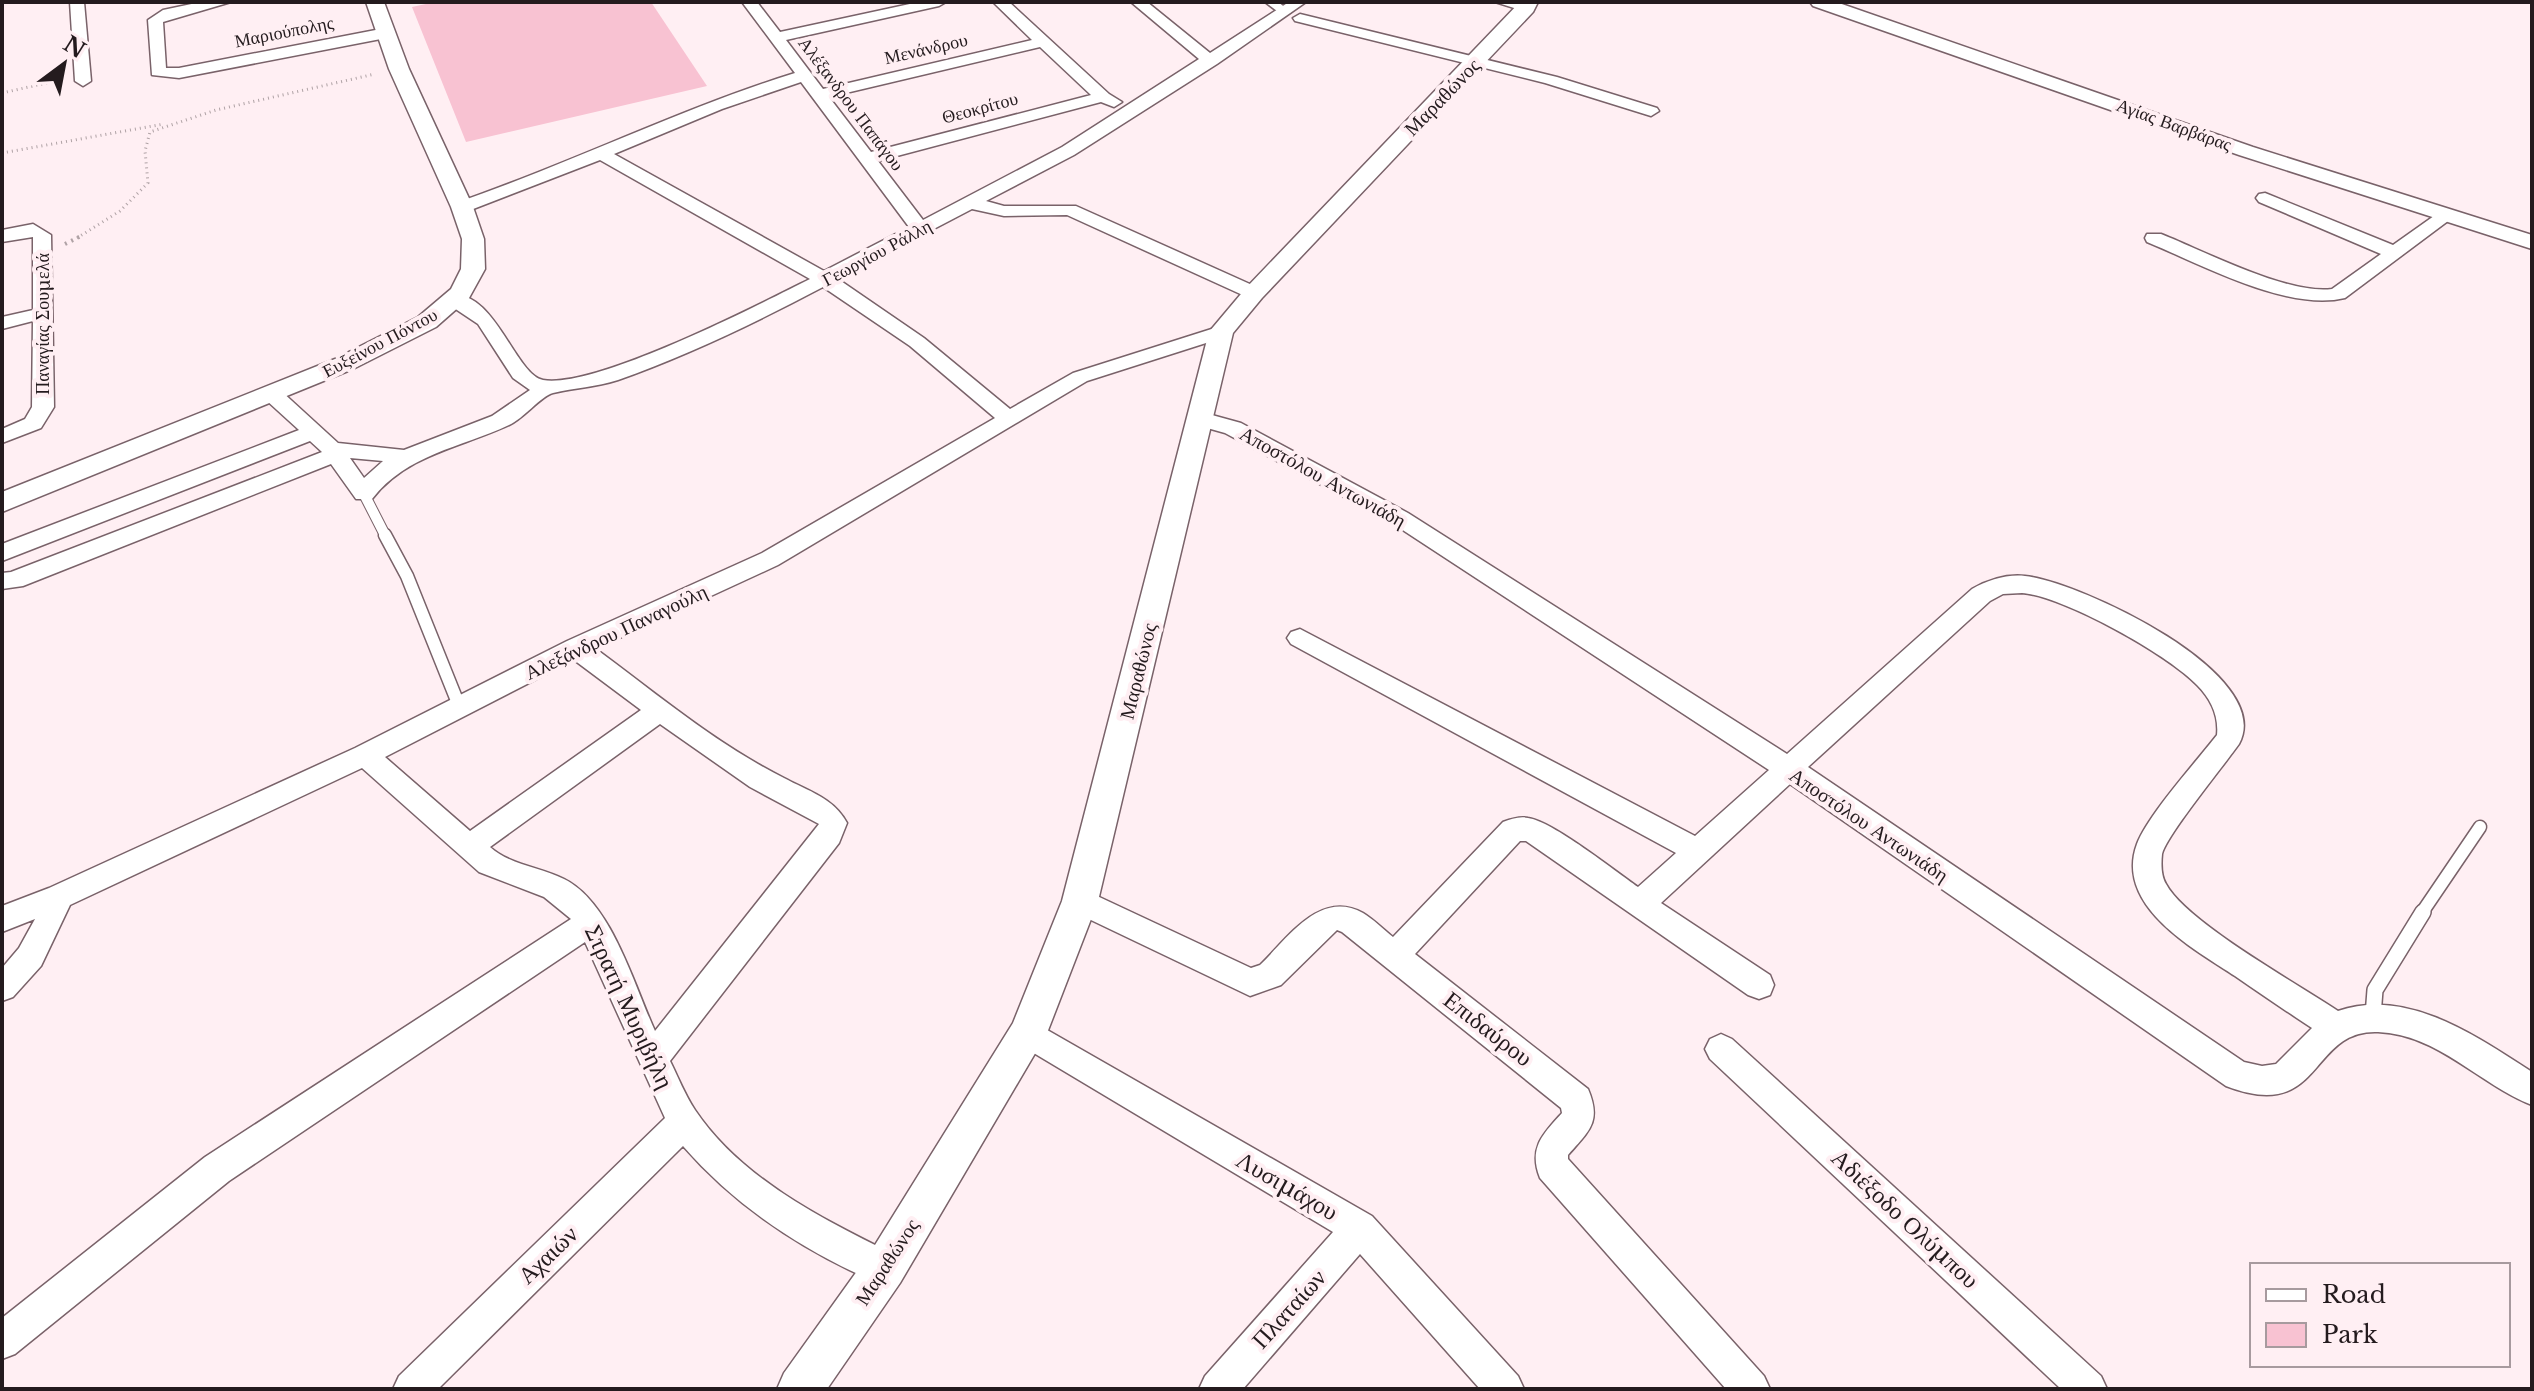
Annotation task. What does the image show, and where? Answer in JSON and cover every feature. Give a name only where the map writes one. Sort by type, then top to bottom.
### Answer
[{"type":"street","points":[[77,2],[83,78]]},
{"type":"street","name":"Μαριούπολης","points":[[224,2],[186,9],[155,20],[156,69],[166,74],[189,71],[386,33]]},
{"type":"street","name":"Ευξείνου Πόντου","points":[[2,503],[273,395],[394,340],[427,322],[455,300],[470,280],[475,259],[473,239],[462,207],[399,69],[375,2]]},
{"type":"street","name":"Αλέξανδρου Παπάγου","points":[[749,2],[921,230]]},
{"type":"street","points":[[775,38],[939,2]]},
{"type":"street","points":[[1000,2],[1103,97],[1133,111]]},
{"type":"street","points":[[1138,2],[1211,61]]},
{"type":"street","name":"Αγίας Βαρβάρας","points":[[1819,2],[2246,151],[2532,242]]},
{"type":"street","name":"Μαραθώνος","points":[[800,1389],[885,1268],[1028,1033],[1080,901],[1221,332],[1254,293],[1476,62],[1519,4]]},
{"type":"street","points":[[1289,8],[1476,62],[1551,80],[1651,111]]},
{"type":"street","name":"Γεωργίου Ράλλη","points":[[545,387],[579,385],[641,365],[747,319],[826,280],[1090,139],[1289,8]]},
{"type":"street","name":"Μενάνδρου","points":[[818,95],[1043,42]]},
{"type":"street","points":[[462,207],[521,188],[748,92],[803,76]]},
{"type":"street","name":"Θεοκρίτου","points":[[868,158],[1103,97]]},
{"type":"street","points":[[602,154],[826,280],[917,342],[1008,418]]},
{"type":"street","points":[[2265,198],[2395,253]]},
{"type":"street","points":[[971,203],[1004,211],[1070,210],[1254,293]]},
{"type":"street","points":[[2154,238],[2315,297],[2338,294],[2447,215]]},
{"type":"street","name":"Παναγίας Σουμελά","points":[[2,236],[36,230],[42,235],[43,313],[43,407],[39,420],[2,436]]},
{"type":"street","points":[[273,395],[334,451],[364,494],[375,478],[407,457],[501,421],[527,404],[545,387],[526,380],[485,320],[455,300]]},
{"type":"street","points":[[2,323],[43,313]]},
{"type":"street","name":"Αλεξάνδρου Παναγούλη","points":[[2,919],[59,897],[365,755],[576,648],[770,559],[1080,377],[1221,332]]},
{"type":"street","name":"Αποστόλου Αντωνιάδη","points":[[1201,419],[1233,428],[1400,518],[1788,768],[2237,1075],[2263,1082],[2285,1079],[2335,1026]]},
{"type":"street","points":[[2,553],[314,432]]},
{"type":"street","points":[[2,581],[14,580],[334,451],[407,457]]},
{"type":"street","points":[[1639,904],[1991,589],[2002,585],[2032,585],[2071,599],[2194,667],[2214,688],[2231,721],[2226,744],[2146,854],[2146,869],[2160,901],[2193,932],[2335,1026],[2355,1018],[2392,1018],[2433,1033],[2532,1090]]},
{"type":"street","points":[[1300,638],[1697,851]]},
{"type":"street","points":[[576,648],[760,779],[827,813],[833,823],[829,835],[652,1059]]},
{"type":"street","points":[[469,847],[661,710]]},
{"type":"street","name":"Στρατή Μυριβήλη","points":[[365,755],[493,867],[565,894],[591,922],[652,1059],[684,1122],[719,1162],[763,1200],[820,1236],[885,1268]]},
{"type":"street","points":[[1394,956],[1513,830],[1528,829],[1759,985]]},
{"type":"street","points":[[2,987],[22,969],[39,946],[59,897]]},
{"type":"street","name":"Επιδαύρου","points":[[1080,901],[1250,982],[1270,975],[1322,923],[1336,917],[1352,922],[1576,1100],[1579,1118],[1551,1150],[1552,1166],[1751,1389]]},
{"type":"street","points":[[2,1341],[217,1169],[591,922]]},
{"type":"street","name":"Λυσιμάχου","points":[[1028,1033],[1360,1228],[1505,1389]]},
{"type":"street","name":"Αδιέξοδο Ολύμπου","points":[[1721,1049],[2088,1389]]},
{"type":"street","name":"Αχαιών","points":[[412,1389],[684,1122]]},
{"type":"street","name":"Πλαταίων","points":[[1218,1389],[1360,1228]]},
{"type":"lane","points":[[364,494],[407,576],[460,708]]},
{"type":"lane","points":[[2373,1016],[2375,990],[2389,963],[2480,827]]},
{"type":"path","points":[[2,153],[173,122],[399,69]]},
{"type":"path","points":[[2,93],[83,78]]},
{"type":"path","points":[[42,255],[97,228],[134,201],[148,183],[145,151],[150,132],[173,122]]},
{"type":"green space","points":[[435,2],[651,2],[707,86],[466,142],[412,7]]}]
